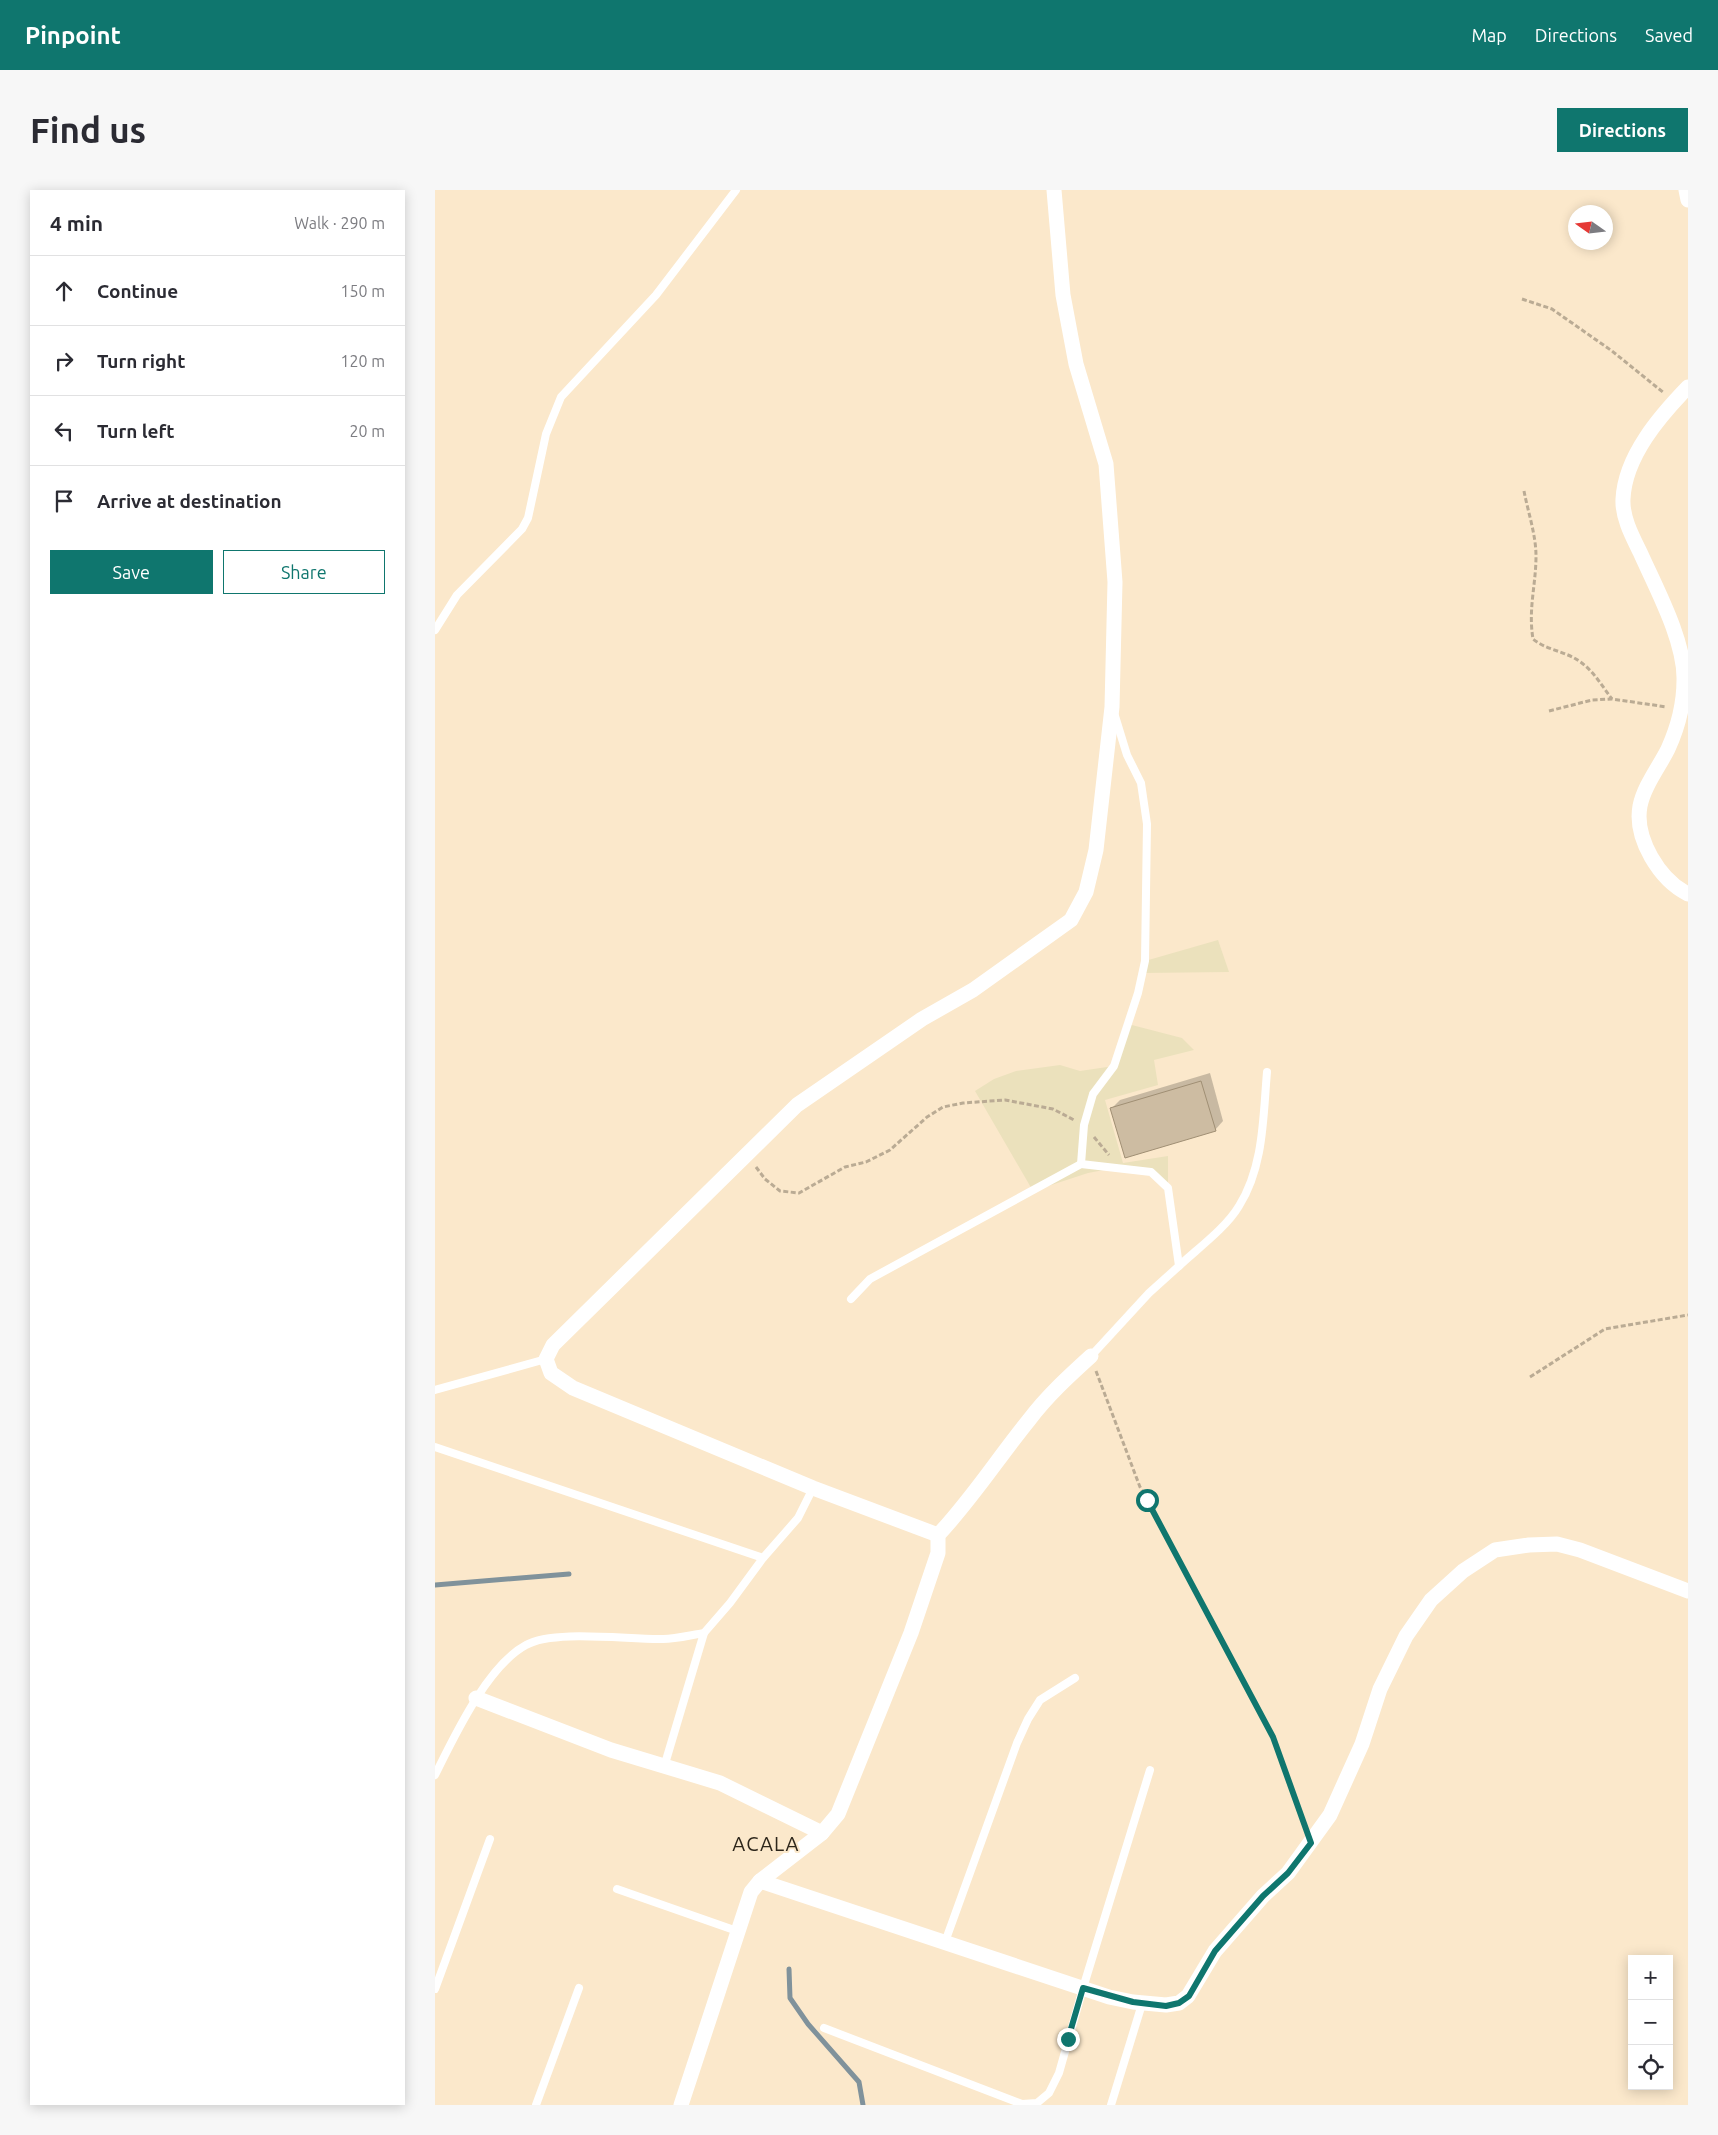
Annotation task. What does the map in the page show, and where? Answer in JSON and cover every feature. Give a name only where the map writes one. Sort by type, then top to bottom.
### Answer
[{"type":"street","points":[[938,1535],[813,1488],[573,1388],[551,1373],[546,1360],[553,1345],[797,1105],[922,1019],[973,990],[1071,920],[1086,892],[1096,850],[1112,706],[1115,582],[1106,464],[1076,364],[1063,295],[1054,190]]},
{"type":"street","points":[[1686,190],[1688,200]]},
{"type":"street","points":[[1688,387],[1674,401],[1642,444],[1627,477],[1623,500],[1628,526],[1681,648],[1685,678],[1682,710],[1668,747],[1647,787],[1640,807],[1641,829],[1645,845],[1658,869],[1680,890],[1688,894]]},
{"type":"street","points":[[681,2105],[751,1892],[760,1881],[822,1833],[838,1814],[898,1668],[938,1553],[938,1535],[980,1486],[1030,1419],[1061,1383],[1091,1356]]},
{"type":"street","points":[[760,1881],[1109,1997],[1142,2004],[1179,2003],[1189,1996],[1215,1951],[1263,1896],[1288,1873],[1330,1815],[1362,1744],[1380,1689],[1406,1636],[1431,1600],[1463,1571],[1495,1550],[1529,1544],[1557,1544],[1580,1550],[1688,1591]]},
{"type":"street","points":[[476,1698],[611,1750],[720,1783],[822,1833]]},
{"type":"lane","points":[[435,630],[457,595],[522,529],[528,518],[546,434],[561,397],[657,295],[736,190]]},
{"type":"lane","points":[[1081,1164],[1084,1125],[1093,1094],[1114,1066],[1138,993],[1145,961],[1147,824],[1141,783],[1127,755],[1112,706]]},
{"type":"lane","points":[[1091,1356],[1149,1293],[1218,1230],[1239,1207],[1257,1166],[1267,1072]]},
{"type":"lane","points":[[851,1299],[870,1278],[1081,1164],[1151,1172],[1168,1188],[1179,1266]]},
{"type":"lane","points":[[435,1390],[546,1360]]},
{"type":"lane","points":[[435,1447],[763,1558]]},
{"type":"lane","points":[[664,1767],[704,1634],[730,1603],[763,1558],[798,1518],[813,1488]]},
{"type":"lane","points":[[435,1775],[476,1698],[502,1664],[526,1644],[554,1637],[664,1639],[704,1634]]},
{"type":"lane","points":[[945,1942],[1017,1743],[1028,1719],[1040,1700],[1075,1678]]},
{"type":"lane","points":[[824,2028],[1022,2104],[1037,2103],[1049,2092],[1059,2074],[1083,1988],[1150,1770]]},
{"type":"lane","points":[[435,1989],[490,1839]]},
{"type":"lane","points":[[617,1889],[737,1931]]},
{"type":"lane","points":[[536,2105],[579,1988]]},
{"type":"lane","points":[[1111,2105],[1142,2004]]},
{"type":"path","points":[[1522,299],[1552,309],[1612,351],[1674,401]]},
{"type":"path","points":[[1524,491],[1536,556],[1532,592],[1531,625],[1533,639],[1540,644],[1578,660],[1593,673],[1612,700]]},
{"type":"path","points":[[1549,712],[1592,700],[1612,700],[1682,710]]},
{"type":"path","points":[[748,1154],[765,1179],[780,1191],[799,1193],[845,1167],[866,1162],[891,1150],[927,1117],[943,1107],[963,1103],[1005,1100],[1053,1109],[1084,1125],[1119,1167]]},
{"type":"path","points":[[1530,1377],[1605,1328],[1688,1315]]},
{"type":"path","points":[[1091,1356],[1140,1487],[1273,1737],[1311,1843]]},
{"type":"sand","points":[[1218,940],[1229,972],[1143,973],[1145,961]]},
{"type":"sand","points":[[1128,1024],[1182,1038],[1194,1050],[1154,1060],[1158,1085],[1105,1100],[1123,1163],[1168,1156],[1168,1188],[1151,1172],[1119,1167],[1088,1173],[1033,1191],[975,1091],[994,1079],[1016,1071],[1060,1065],[1080,1071],[1114,1066]]},
{"type":"building","points":[[1201,1081],[1216,1131],[1125,1158],[1110,1108]]},
{"type":"waterway","points":[[435,1585],[569,1574]]},
{"type":"waterway","points":[[789,1969],[790,1998],[808,2024],[859,2082],[863,2105]]},
{"type":"district","name":"ACALA","points":[[766,1843]]},
{"type":"route","points":[[1068,2039],[1083,1988],[1109,1997],[1166,2006],[1179,2003],[1189,1996],[1215,1951],[1263,1896],[1288,1873],[1311,1843],[1273,1737],[1243,1677],[1147,1500]]}]
